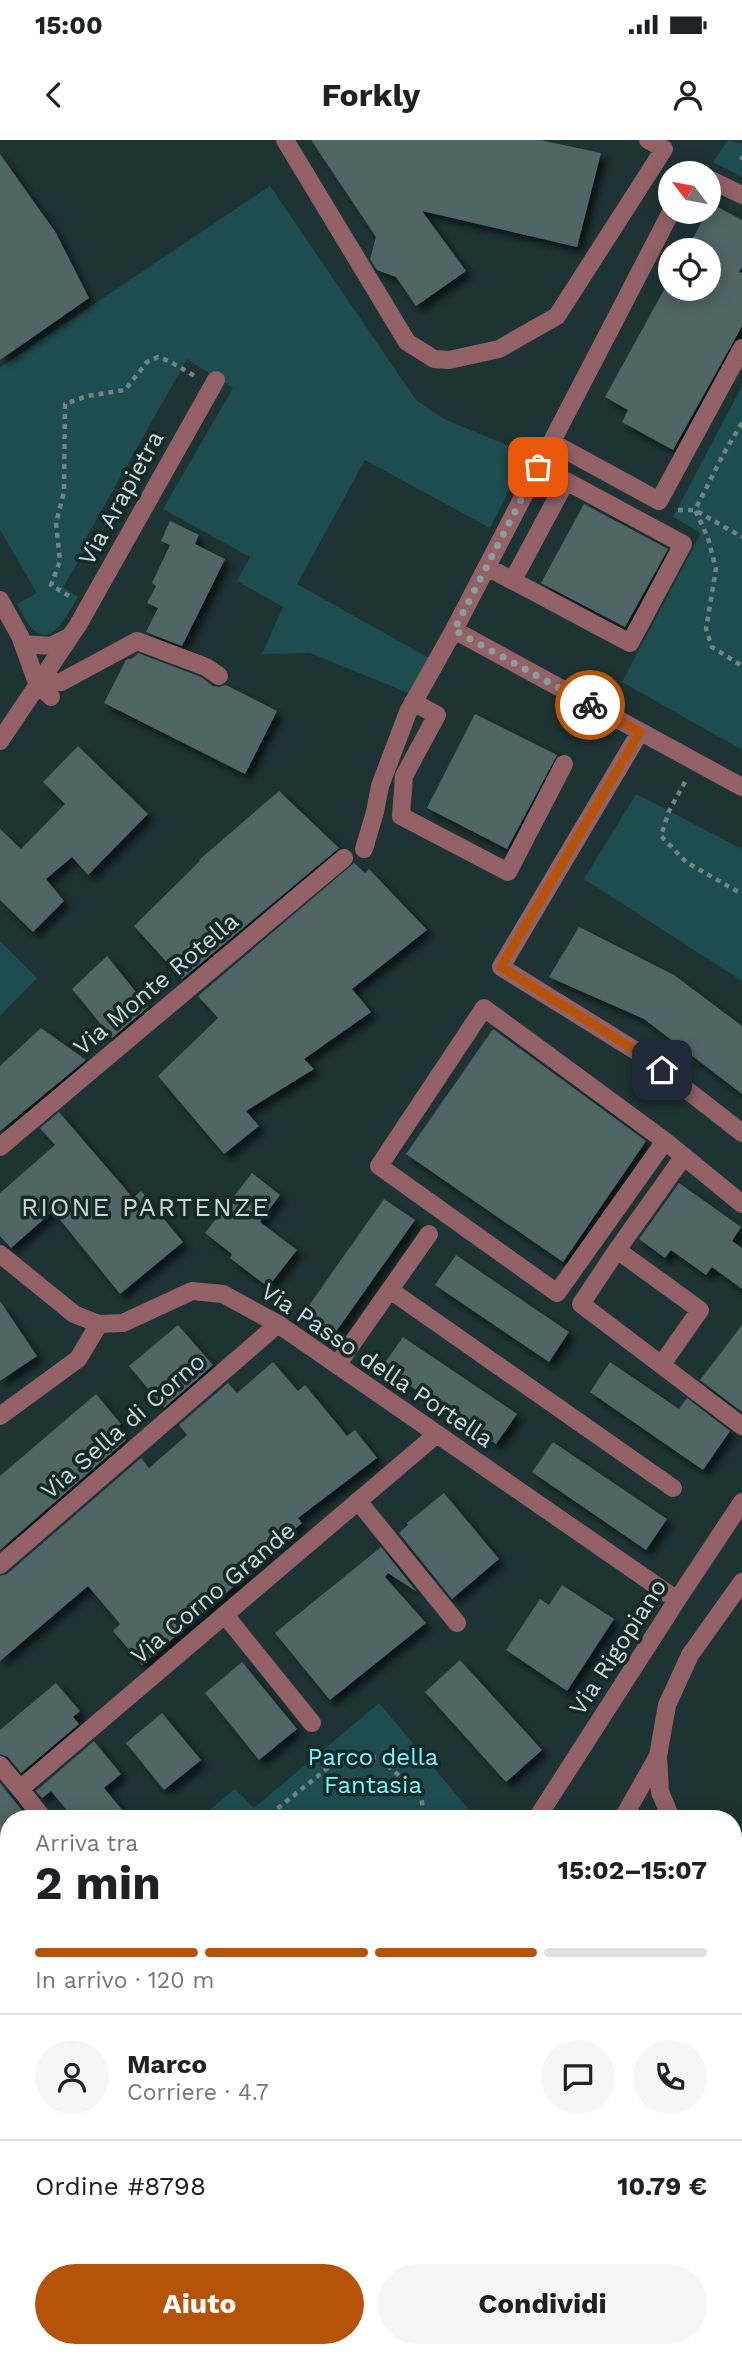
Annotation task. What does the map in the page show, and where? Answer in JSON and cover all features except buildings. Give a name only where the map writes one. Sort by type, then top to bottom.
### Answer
[{"type":"street","points":[[285,140],[407,342],[435,359],[449,359],[499,349],[557,316],[664,149],[648,140]]},
{"type":"street","points":[[721,185],[742,195]]},
{"type":"street","points":[[364,849],[376,812],[380,786],[413,702],[454,630],[665,224]]},
{"type":"street","points":[[551,442],[659,500],[742,348]]},
{"type":"street","name":"Via Arapietra","points":[[0,741],[87,607],[214,383]]},
{"type":"street","points":[[487,566],[513,580],[630,643],[683,544],[566,481],[513,580]]},
{"type":"street","points":[[0,600],[23,644],[37,683],[51,697]]},
{"type":"street","points":[[454,630],[742,787]]},
{"type":"street","points":[[23,644],[51,646],[67,638]]},
{"type":"street","points":[[37,683],[61,682],[137,641],[206,667],[219,677]]},
{"type":"street","points":[[413,702],[437,715],[404,776],[401,816],[508,872],[564,764]]},
{"type":"street","points":[[640,732],[501,967],[641,1054],[742,1133]]},
{"type":"street","name":"Via Monte Rotella","points":[[0,1147],[344,858]]},
{"type":"street","points":[[665,1141],[557,1293],[379,1166],[484,1008],[665,1141],[742,1204]]},
{"type":"street","points":[[684,1156],[581,1304],[742,1426]]},
{"type":"street","points":[[337,1365],[429,1234]]},
{"type":"street","points":[[617,1251],[700,1310],[662,1364]]},
{"type":"street","points":[[0,1254],[74,1314],[99,1324],[78,1359],[0,1416]]},
{"type":"street","points":[[390,1290],[674,1488]]},
{"type":"street","name":"Via Passo della Portella","points":[[99,1324],[123,1324],[192,1291],[223,1294],[278,1325],[677,1600]]},
{"type":"street","name":"Via Sella di Corno","points":[[0,1565],[278,1325]]},
{"type":"street","name":"Via Corno Grande","points":[[20,1789],[437,1434]]},
{"type":"street","points":[[358,1501],[457,1623]]},
{"type":"street","name":"Via Rigopiano","points":[[542,1810],[742,1503]]},
{"type":"street","points":[[668,1810],[660,1792],[658,1755],[667,1705],[690,1655],[742,1582]]},
{"type":"street","points":[[225,1615],[312,1723]]},
{"type":"street","points":[[627,1810],[658,1755]]},
{"type":"street","points":[[0,1765],[39,1810]]},
{"type":"path","points":[[87,607],[51,585],[60,561],[56,523],[64,492],[65,404],[87,396],[125,390],[147,362],[158,358],[214,383]]},
{"type":"path","points":[[695,510],[742,423]]},
{"type":"path","points":[[659,500],[677,510],[695,510],[742,537]]},
{"type":"path","points":[[695,510],[708,538],[716,569],[706,629],[712,646],[742,666]]},
{"type":"path","points":[[696,762],[669,811],[661,836],[686,862],[742,894]]},
{"type":"path","points":[[277,1810],[335,1762],[378,1758],[421,1795],[423,1810]]},
{"type":"green space","points":[[728,140],[742,144],[742,177],[721,166],[721,161],[714,161]]},
{"type":"green space","points":[[270,186],[416,400],[442,418],[528,454],[490,528],[365,460],[297,584],[429,658],[411,694],[310,653],[262,654],[283,607],[237,581],[250,557],[163,509],[233,388],[187,359],[81,547],[85,550],[63,587],[78,597],[63,621],[56,630],[41,635],[26,620],[17,604],[37,593],[0,530],[0,367]]},
{"type":"green space","points":[[742,386],[742,750],[622,682],[701,533],[673,517]]},
{"type":"green space","points":[[636,794],[742,849],[742,981],[584,879]]},
{"type":"green space","points":[[0,941],[37,978],[0,1016]]},
{"type":"green space","name":"Parco della Fantasia","points":[[379,1703],[469,1810],[210,1810],[235,1789],[254,1808]]},
{"type":"way so far","points":[[538,467],[454,630],[590,705]]},
{"type":"district","name":"RIONE PARTENZE","points":[[146,1207]]},
{"type":"route","points":[[590,705],[640,732],[501,967],[641,1054],[662,1070]]}]
